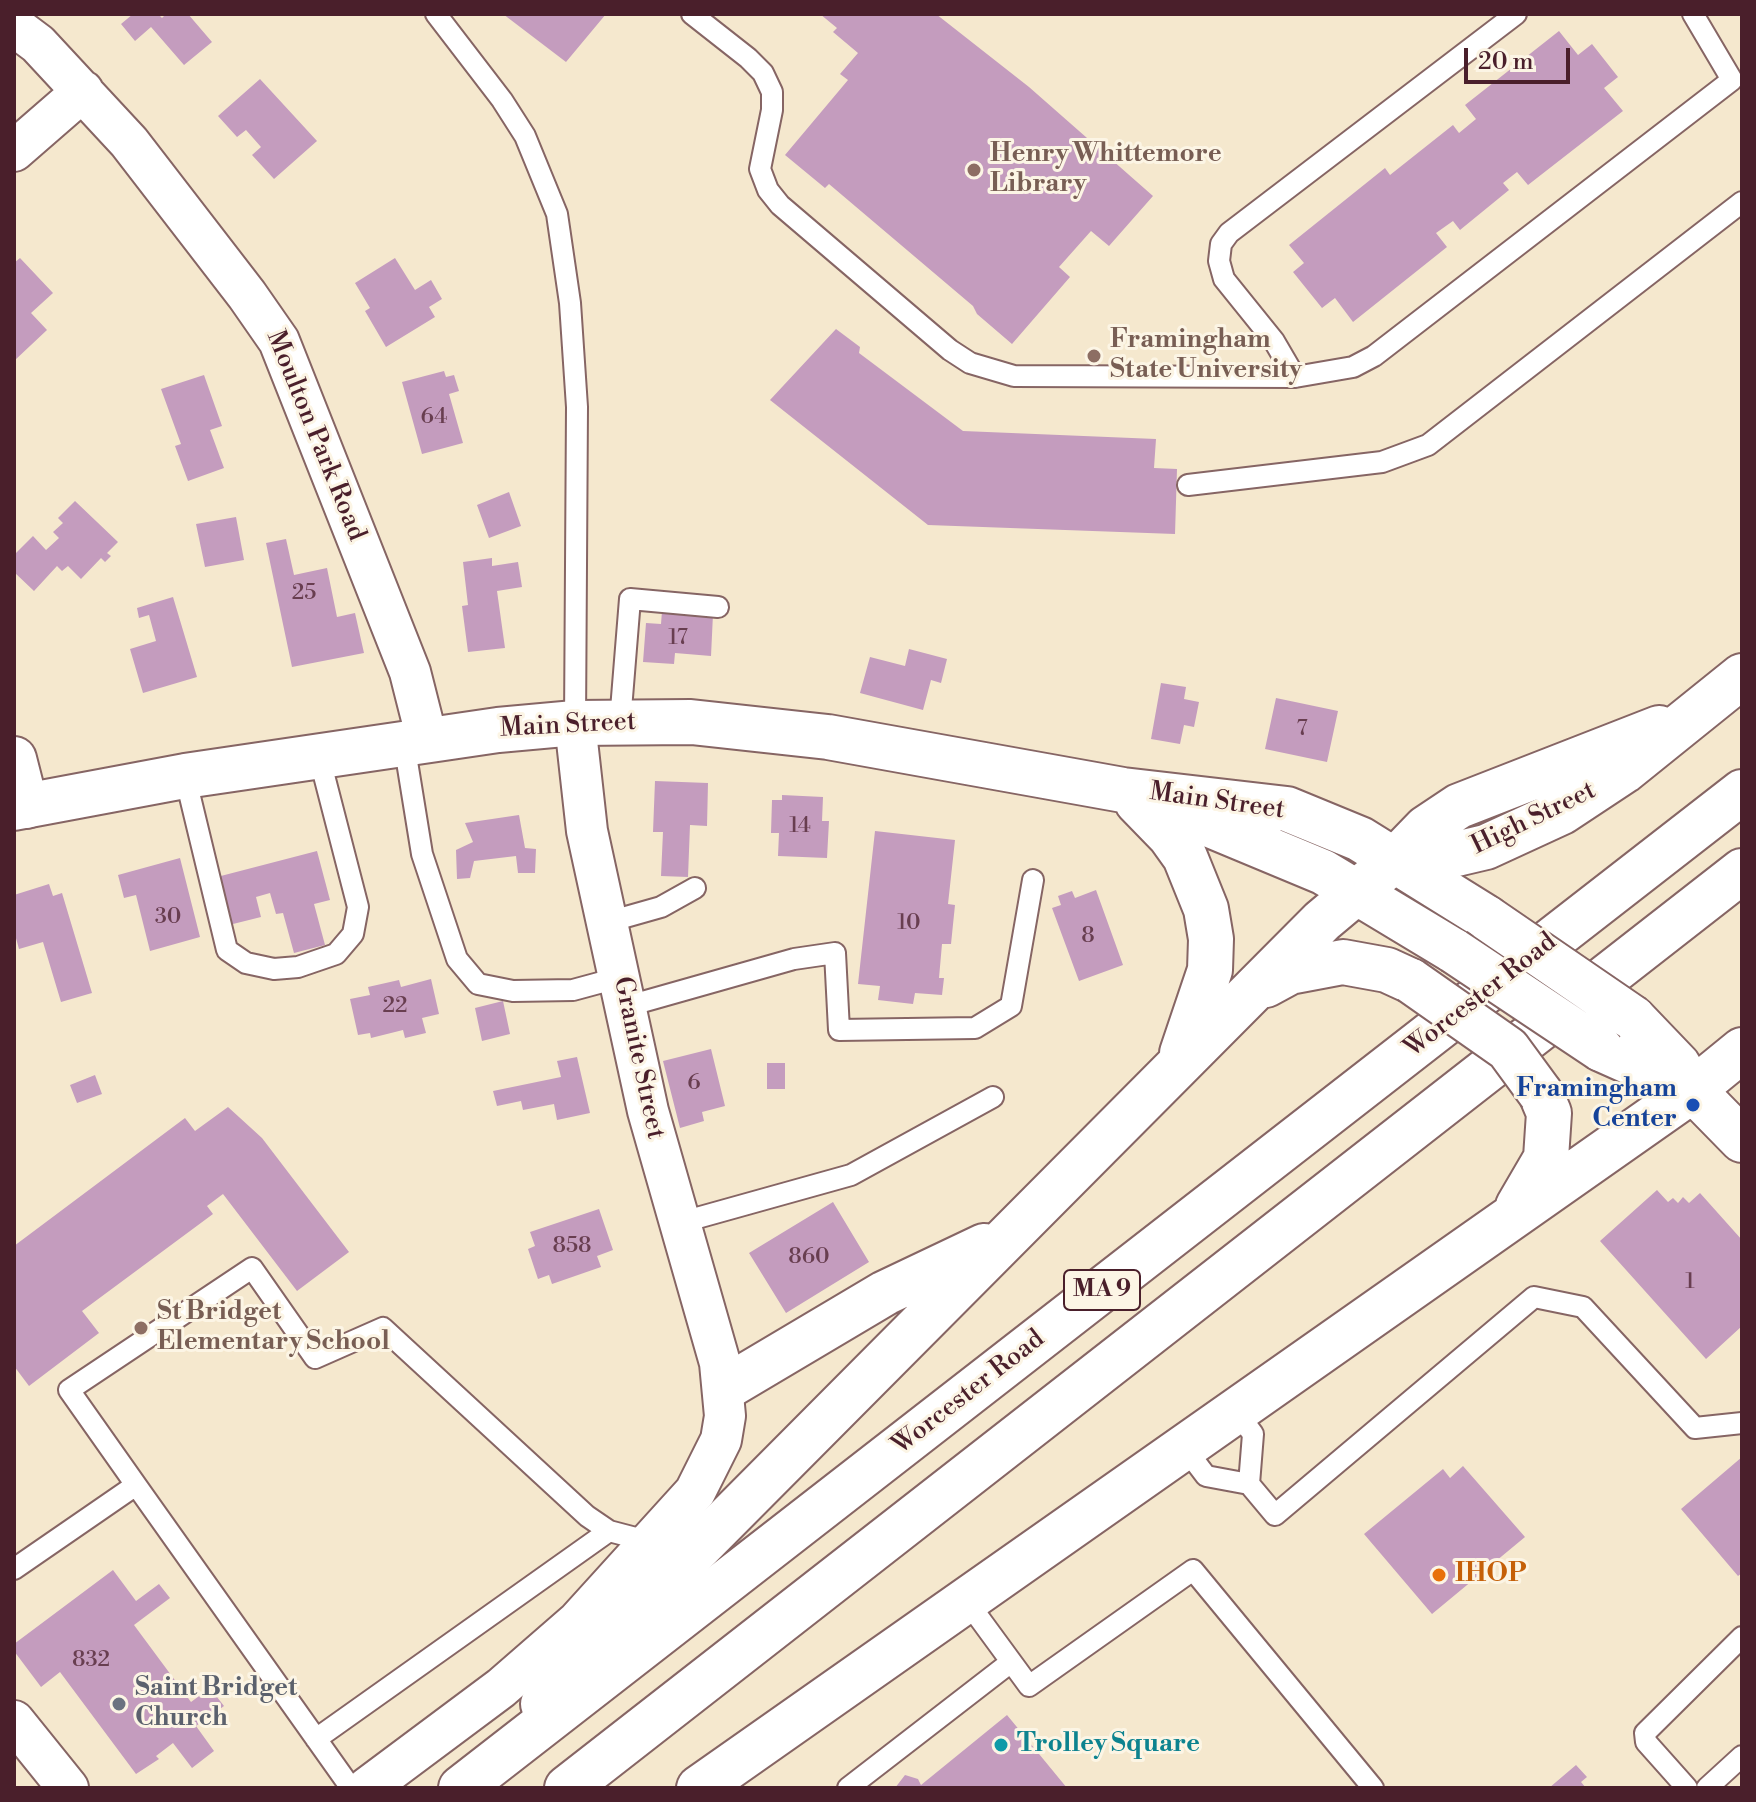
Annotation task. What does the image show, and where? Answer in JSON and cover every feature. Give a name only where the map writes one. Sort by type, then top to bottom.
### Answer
[{"type":"main road","name":"High Street","points":[[1396,859],[1435,859],[1486,847],[1562,812],[1624,771],[1742,676]]},
{"type":"main road","name":"Main Street","points":[[20,807],[185,776],[415,741],[575,723],[620,722],[761,727],[1123,790],[1287,809],[1325,822],[1396,859],[1633,1018],[1678,1065],[1693,1090]]},
{"type":"main road","points":[[14,759],[20,807]]},
{"type":"main road","name":"Main Street","points":[[1123,790],[1281,852],[1357,890],[1601,1049],[1693,1090]]},
{"type":"main road","points":[[1123,790],[1170,836],[1198,882],[1206,909],[1211,939],[1210,970],[1192,1029],[1172,1075]]},
{"type":"main road","name":"Worcester Road","points":[[461,1788],[1742,792]]},
{"type":"main road","points":[[449,1788],[596,1653],[774,1467],[1033,1214],[1250,994],[1357,890],[1396,859]]},
{"type":"main road","name":"MA 9","points":[[567,1788],[1742,871]]},
{"type":"main road","points":[[1250,994],[1290,972],[1343,962],[1387,970],[1411,981],[1508,1049],[1541,1094],[1549,1113],[1546,1158],[1513,1215]]},
{"type":"main road","points":[[721,1782],[966,1600],[1693,1090],[1742,1050]]},
{"type":"main road","points":[[1693,1090],[1742,1140]]},
{"type":"main road","points":[[725,1388],[885,1293],[995,1241],[1033,1214]]},
{"type":"street","name":"Moulton Park Road","points":[[14,26],[38,44],[129,142],[256,306],[279,341],[410,672],[415,741]]},
{"type":"street","points":[[14,151],[83,91]]},
{"type":"street","name":"Granite Street","points":[[575,723],[585,819],[648,1111],[725,1388]]},
{"type":"street","points":[[367,1788],[542,1654],[609,1590],[695,1492],[711,1465],[721,1440],[725,1388]]},
{"type":"street","points":[[14,1721],[68,1788]]},
{"type":"lane","points":[[436,14],[502,100],[525,136],[557,214],[570,303],[577,407],[575,723]]},
{"type":"lane","points":[[692,14],[748,58],[763,73],[772,92],[772,110],[760,169],[768,190],[804,225],[950,350],[970,363],[1014,376],[1295,377],[1353,367],[1374,356],[1737,85],[1693,14]]},
{"type":"lane","points":[[1295,377],[1274,341],[1224,279],[1219,261],[1221,244],[1229,233],[1516,14]]},
{"type":"lane","points":[[1188,485],[1382,462],[1428,445],[1742,202]]},
{"type":"lane","points":[[620,722],[630,599],[718,607]]},
{"type":"lane","points":[[415,741],[422,854],[457,959],[478,984],[513,991],[624,992],[835,953],[839,1030],[975,1028],[1011,1006],[1033,880]]},
{"type":"lane","points":[[185,776],[227,950],[246,963],[274,969],[298,967],[336,954],[353,934],[358,907],[319,756]]},
{"type":"lane","points":[[608,922],[661,907],[695,888]]},
{"type":"lane","points":[[679,1223],[851,1175],[993,1097]]},
{"type":"lane","points":[[351,1788],[69,1390],[252,1268],[315,1358],[383,1328],[587,1516],[609,1531],[651,1542]]},
{"type":"lane","points":[[1184,1447],[1206,1476],[1249,1484],[1275,1515],[1534,1297],[1583,1307],[1695,1428],[1742,1423]]},
{"type":"lane","points":[[1235,1410],[1253,1434],[1249,1484]]},
{"type":"lane","points":[[14,1569],[136,1485]]},
{"type":"lane","points":[[316,1739],[609,1531]]},
{"type":"lane","points":[[966,1600],[1029,1686],[1193,1570],[1373,1788]]},
{"type":"lane","points":[[1687,1788],[1646,1742],[1645,1733],[1742,1637]]},
{"type":"lane","points":[[848,1788],[1011,1662]]},
{"type":"lane","points":[[1707,1788],[1742,1756]]},
{"type":"building","points":[[133,14],[158,14],[162,18],[166,14],[188,14],[212,42],[184,65],[151,27],[135,41],[121,24]]},
{"type":"building","points":[[503,14],[606,14],[566,62]]},
{"type":"building","points":[[820,14],[936,14],[1029,87],[1153,196],[1109,246],[1091,231],[1059,267],[1070,277],[1012,344],[977,314],[973,306],[829,184],[825,188],[785,155],[848,80],[840,74],[858,53],[833,32],[837,28]]},
{"type":"building","points":[[1559,31],[1578,55],[1592,44],[1618,77],[1604,88],[1623,111],[1528,185],[1517,172],[1503,183],[1509,190],[1460,230],[1453,221],[1436,233],[1447,247],[1353,322],[1335,298],[1322,308],[1293,272],[1304,263],[1289,245],[1385,168],[1390,175],[1453,125],[1459,133],[1476,119],[1465,105]]},
{"type":"building","points":[[260,79],[317,141],[274,179],[252,155],[261,147],[246,130],[237,137],[218,116]]},
{"type":"building","points":[[20,258],[53,293],[31,313],[47,330],[14,361],[14,263]]},
{"type":"building","points":[[395,258],[415,290],[431,280],[442,299],[429,307],[435,317],[386,347],[365,311],[370,308],[355,283]]},
{"type":"building","points":[[836,329],[860,347],[859,353],[963,431],[1156,439],[1154,468],[1177,469],[1175,534],[928,525],[770,400]]},
{"type":"building","points":[[444,371],[446,377],[454,375],[459,391],[449,394],[463,443],[422,454],[402,382]]},
{"type":"building","points":[[204,375],[222,426],[210,430],[224,468],[188,481],[175,446],[181,444],[161,389]]},
{"type":"building","points":[[509,492],[521,526],[489,538],[477,505]]},
{"type":"building","points":[[75,501],[118,542],[107,553],[111,556],[105,562],[101,558],[81,579],[68,566],[62,571],[57,566],[34,591],[14,572],[14,555],[33,536],[46,550],[59,538],[53,532],[63,523],[58,518]]},
{"type":"building","points":[[236,517],[244,560],[205,567],[196,524]]},
{"type":"building","points":[[286,539],[294,575],[327,568],[337,617],[355,613],[364,653],[292,667],[266,543]]},
{"type":"building","points":[[492,558],[492,566],[518,562],[522,587],[497,591],[505,648],[468,652],[462,606],[468,605],[463,562]]},
{"type":"building","points":[[173,597],[197,677],[143,693],[130,649],[156,641],[149,615],[139,618],[137,608]]},
{"type":"building","points":[[662,611],[713,614],[711,656],[675,653],[674,664],[643,662],[646,623],[661,624]]},
{"type":"building","points":[[909,649],[947,659],[941,683],[931,680],[923,710],[860,693],[870,657],[905,666]]},
{"type":"building","points":[[1161,683],[1186,687],[1184,699],[1199,702],[1194,727],[1184,725],[1180,744],[1151,739]]},
{"type":"building","points":[[1276,698],[1338,711],[1327,762],[1265,749]]},
{"type":"building","points":[[655,781],[708,783],[707,826],[690,825],[688,877],[661,876],[663,832],[653,832]]},
{"type":"building","points":[[782,795],[823,797],[822,821],[829,821],[827,858],[778,856],[779,833],[771,833],[772,800],[782,800]]},
{"type":"building","points":[[519,815],[525,848],[536,849],[535,873],[518,873],[516,856],[474,861],[470,878],[457,879],[456,850],[473,842],[465,823]]},
{"type":"building","points":[[875,831],[955,840],[948,904],[955,905],[951,944],[942,944],[939,978],[944,978],[942,995],[915,993],[913,1004],[878,1000],[880,986],[858,984]]},
{"type":"building","points":[[317,851],[330,900],[314,904],[325,945],[294,953],[283,913],[276,914],[270,893],[256,897],[261,917],[229,925],[217,877]]},
{"type":"building","points":[[180,858],[200,937],[150,951],[136,895],[124,898],[118,875]]},
{"type":"building","points":[[49,884],[53,896],[62,893],[92,993],[61,1002],[43,942],[19,949],[14,931],[14,895]]},
{"type":"building","points":[[1096,890],[1123,965],[1079,981],[1052,908],[1061,905],[1058,896],[1072,891],[1075,898]]},
{"type":"building","points":[[431,979],[439,1014],[422,1018],[426,1033],[405,1038],[403,1030],[371,1038],[370,1033],[358,1035],[350,999],[370,995],[368,987],[399,980],[401,987]]},
{"type":"building","points":[[503,1001],[510,1034],[482,1041],[475,1008]]},
{"type":"building","points":[[711,1049],[725,1106],[702,1112],[704,1121],[680,1128],[663,1061]]},
{"type":"building","points":[[577,1057],[590,1113],[557,1120],[554,1104],[523,1110],[521,1101],[497,1106],[493,1091],[561,1077],[557,1061]]},
{"type":"building","points":[[767,1063],[785,1063],[785,1089],[767,1089]]},
{"type":"building","points":[[95,1075],[102,1094],[77,1103],[70,1085]]},
{"type":"building","points":[[228,1107],[262,1138],[349,1252],[297,1291],[223,1194],[207,1206],[213,1214],[82,1311],[99,1333],[29,1386],[14,1366],[14,1246],[185,1118],[195,1131]]},
{"type":"building","points":[[1657,1190],[1668,1202],[1673,1198],[1678,1203],[1683,1197],[1689,1203],[1700,1193],[1742,1240],[1742,1326],[1706,1359],[1600,1241]]},
{"type":"building","points":[[833,1202],[869,1262],[786,1313],[749,1253]]},
{"type":"building","points":[[599,1209],[613,1250],[597,1256],[601,1267],[552,1284],[549,1275],[538,1279],[528,1249],[535,1246],[530,1232]]},
{"type":"building","points":[[1742,1457],[1742,1573],[1738,1576],[1681,1509]]},
{"type":"building","name":"IHOP","points":[[1463,1466],[1525,1537],[1432,1614],[1364,1534],[1443,1469],[1450,1478]]},
{"type":"building","points":[[113,1570],[136,1601],[159,1584],[170,1598],[134,1625],[191,1702],[210,1688],[224,1706],[196,1726],[214,1751],[192,1768],[173,1743],[156,1756],[159,1759],[136,1774],[60,1672],[41,1687],[14,1651],[14,1644]]},
{"type":"building","name":"Trolley Square","points":[[1007,1715],[1067,1788],[895,1788],[905,1775],[918,1779],[921,1785]]},
{"type":"building","points":[[1576,1765],[1587,1777],[1581,1782],[1586,1788],[1549,1788]]},
{"type":"place","name":"Henry Whittemore Library","points":[[974,170]]},
{"type":"place","name":"Framingham State University","points":[[1094,356]]},
{"type":"place","name":"Framingham Center","points":[[1693,1105]]},
{"type":"place","name":"St Bridget Elementary School","points":[[141,1328]]},
{"type":"place","name":"IHOP","points":[[1439,1575]]},
{"type":"place","name":"Saint Bridget Church","points":[[119,1704]]},
{"type":"place","name":"Trolley Square","points":[[1001,1745]]}]
